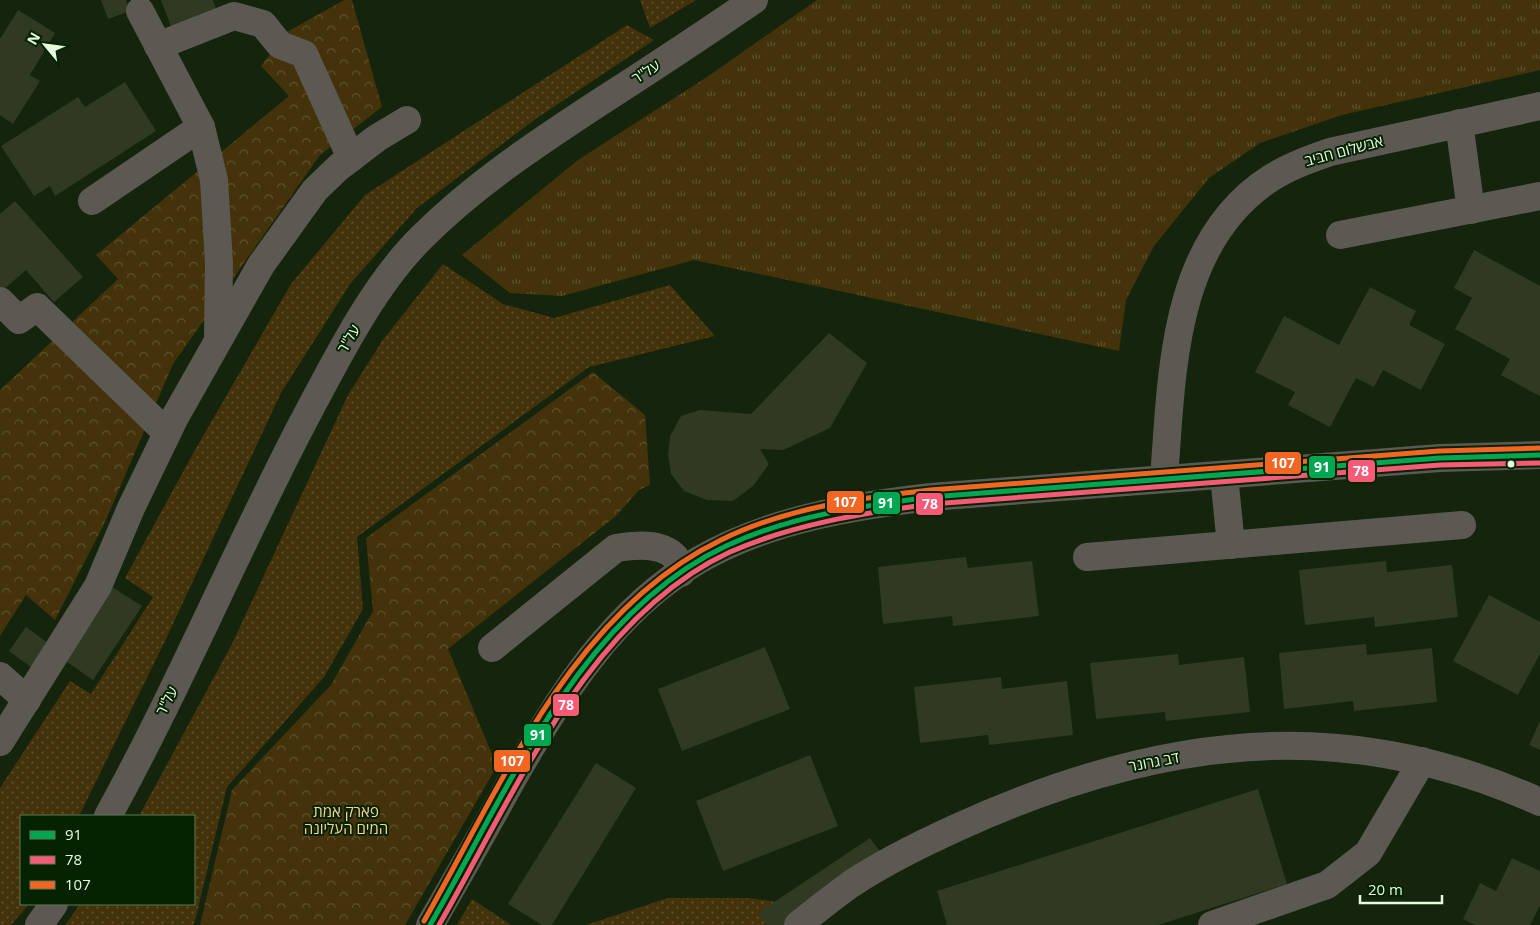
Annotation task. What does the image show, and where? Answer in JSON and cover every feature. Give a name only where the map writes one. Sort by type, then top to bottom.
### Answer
[{"type":"street","name":"על\"ר","points":[[109,815],[192,651],[280,468],[349,338],[383,286],[421,238],[485,182],[538,143],[754,0]]},
{"type":"street","points":[[140,10],[201,127],[214,180],[219,263],[218,339]]},
{"type":"street","points":[[158,46],[234,16],[263,24],[280,45],[304,54],[351,158]]},
{"type":"street","name":"אבשלום חביב","points":[[1164,479],[1174,358],[1184,304],[1212,241],[1227,218],[1246,198],[1271,178],[1301,162],[1330,152],[1540,106]]},
{"type":"street","points":[[0,742],[98,586],[167,433],[218,339],[261,266],[315,190],[351,158],[407,120]]},
{"type":"street","points":[[1459,124],[1471,210]]},
{"type":"street","points":[[92,202],[201,127]]},
{"type":"street","points":[[1340,235],[1540,196]]},
{"type":"street","points":[[0,301],[19,320],[38,307],[167,433]]},
{"type":"street","points":[[430,925],[550,713],[578,672],[613,630],[648,596],[699,560],[754,535],[857,506],[931,497],[1440,458],[1540,454]]},
{"type":"street","points":[[1224,475],[1231,545]]},
{"type":"street","points":[[1087,557],[1462,525]]},
{"type":"street","points":[[492,648],[616,548],[634,544],[656,547],[675,557],[681,573]]},
{"type":"street","points":[[0,676],[27,700]]},
{"type":"street","name":"דב גרונר","points":[[798,925],[852,883],[901,856],[1006,806],[1058,786],[1141,763],[1245,747],[1337,748],[1422,761],[1471,774],[1540,802]]},
{"type":"street","points":[[1212,925],[1328,885],[1368,853],[1422,761]]},
{"type":"street","points":[[779,925],[871,854],[901,856]]},
{"type":"street","points":[[39,925],[53,905]]},
{"type":"green space","points":[[344,0],[352,0],[382,107],[320,155],[173,364],[105,522],[55,620],[26,595],[0,636],[0,390],[118,279],[96,255],[289,96],[261,66],[287,32]]},
{"type":"green space","points":[[640,0],[696,0],[650,28]]},
{"type":"green space","points":[[817,0],[1540,0],[1540,70],[1342,115],[1260,143],[1209,178],[1154,246],[1126,300],[1119,351],[694,260],[562,296],[510,293],[462,255],[578,160],[707,77]]},
{"type":"green space","points":[[627,25],[654,40],[537,118],[417,208],[350,284],[281,393],[165,641],[79,815],[20,815],[20,905],[28,905],[11,925],[0,925],[0,788],[70,681],[91,694],[153,597],[125,578],[195,450],[291,284],[365,195]]},
{"type":"green space","points":[[443,264],[503,304],[554,318],[670,285],[715,336],[589,367],[357,537],[363,609],[324,677],[227,787],[194,925],[65,925],[79,905],[195,905],[195,815],[140,815],[232,644],[348,395],[382,341]]},
{"type":"green space","name":"פארק אמת המים העליונה","points":[[593,372],[645,415],[650,485],[639,490],[616,516],[448,649],[497,766],[405,925],[200,925],[232,790],[331,685],[373,611],[366,538]]},
{"type":"green space","points":[[668,898],[749,898],[791,904],[769,925],[586,925]]},
{"type":"green space","points":[[472,899],[511,925],[457,925]]},
{"type":"building","points":[[101,0],[126,0],[130,11],[108,19]]},
{"type":"building","points":[[161,0],[213,0],[223,28],[178,45]]},
{"type":"building","points":[[18,10],[55,33],[30,75],[40,81],[13,124],[0,115],[0,39]]},
{"type":"building","points":[[125,82],[156,131],[55,196],[50,186],[34,196],[1,146],[78,97],[85,107]]},
{"type":"building","points":[[15,201],[83,277],[54,302],[26,270],[3,290],[0,287],[0,214]]},
{"type":"building","points":[[1474,250],[1540,286],[1540,396],[1501,375],[1510,359],[1455,329],[1472,298],[1454,288]]},
{"type":"building","points":[[1370,287],[1416,311],[1409,325],[1445,344],[1421,390],[1383,370],[1374,387],[1356,378],[1330,427],[1288,405],[1295,392],[1255,372],[1284,316],[1339,345]]},
{"type":"building","points":[[829,333],[867,363],[830,428],[783,450],[760,449],[769,464],[753,486],[733,501],[707,500],[684,491],[671,474],[668,455],[670,436],[681,416],[700,410],[751,414]]},
{"type":"building","points":[[966,557],[968,568],[1032,561],[1039,616],[953,626],[952,616],[883,624],[878,567]]},
{"type":"building","points":[[1386,561],[1387,572],[1452,565],[1458,617],[1375,627],[1374,617],[1305,625],[1299,570]]},
{"type":"building","points":[[112,587],[142,606],[93,680],[64,660]]},
{"type":"building","points":[[1489,595],[1540,622],[1540,654],[1518,695],[1453,661]]},
{"type":"building","points":[[26,627],[52,646],[35,670],[9,651]]},
{"type":"building","points":[[1366,644],[1367,655],[1432,648],[1437,702],[1354,711],[1353,701],[1284,709],[1279,653]]},
{"type":"building","points":[[765,647],[790,709],[682,751],[658,689]]},
{"type":"building","points":[[1178,654],[1179,665],[1244,657],[1250,712],[1166,721],[1165,712],[1096,719],[1090,663]]},
{"type":"building","points":[[1001,677],[1002,689],[1067,681],[1073,735],[989,745],[988,735],[920,743],[914,687]]},
{"type":"building","points":[[1540,721],[1540,750],[1529,745]]},
{"type":"building","points":[[810,755],[838,826],[723,871],[696,801]]},
{"type":"building","points":[[596,763],[636,788],[552,925],[542,925],[508,904]]},
{"type":"building","points":[[1258,789],[1287,884],[1158,925],[947,925],[937,891]]},
{"type":"building","points":[[870,838],[884,857],[791,925],[766,925],[758,913]]},
{"type":"building","points":[[1512,858],[1540,871],[1540,906],[1530,925],[1475,925],[1463,919],[1480,883],[1496,891]]},
{"type":"transit line","name":"107","points":[[424,921],[513,760],[546,706],[582,656],[623,611],[669,571],[721,540],[746,529],[797,512],[823,506],[930,490],[1439,451],[1540,448]]},
{"type":"transit line","name":"91","points":[[430,925],[519,765],[552,711],[588,661],[629,615],[675,576],[726,546],[775,527],[826,514],[878,504],[931,497],[1440,458],[1540,455]]},
{"type":"transit line","name":"78","points":[[439,925],[526,768],[559,715],[595,665],[635,620],[680,581],[730,552],[779,534],[829,521],[880,511],[932,504],[1440,465],[1540,463]]}]
